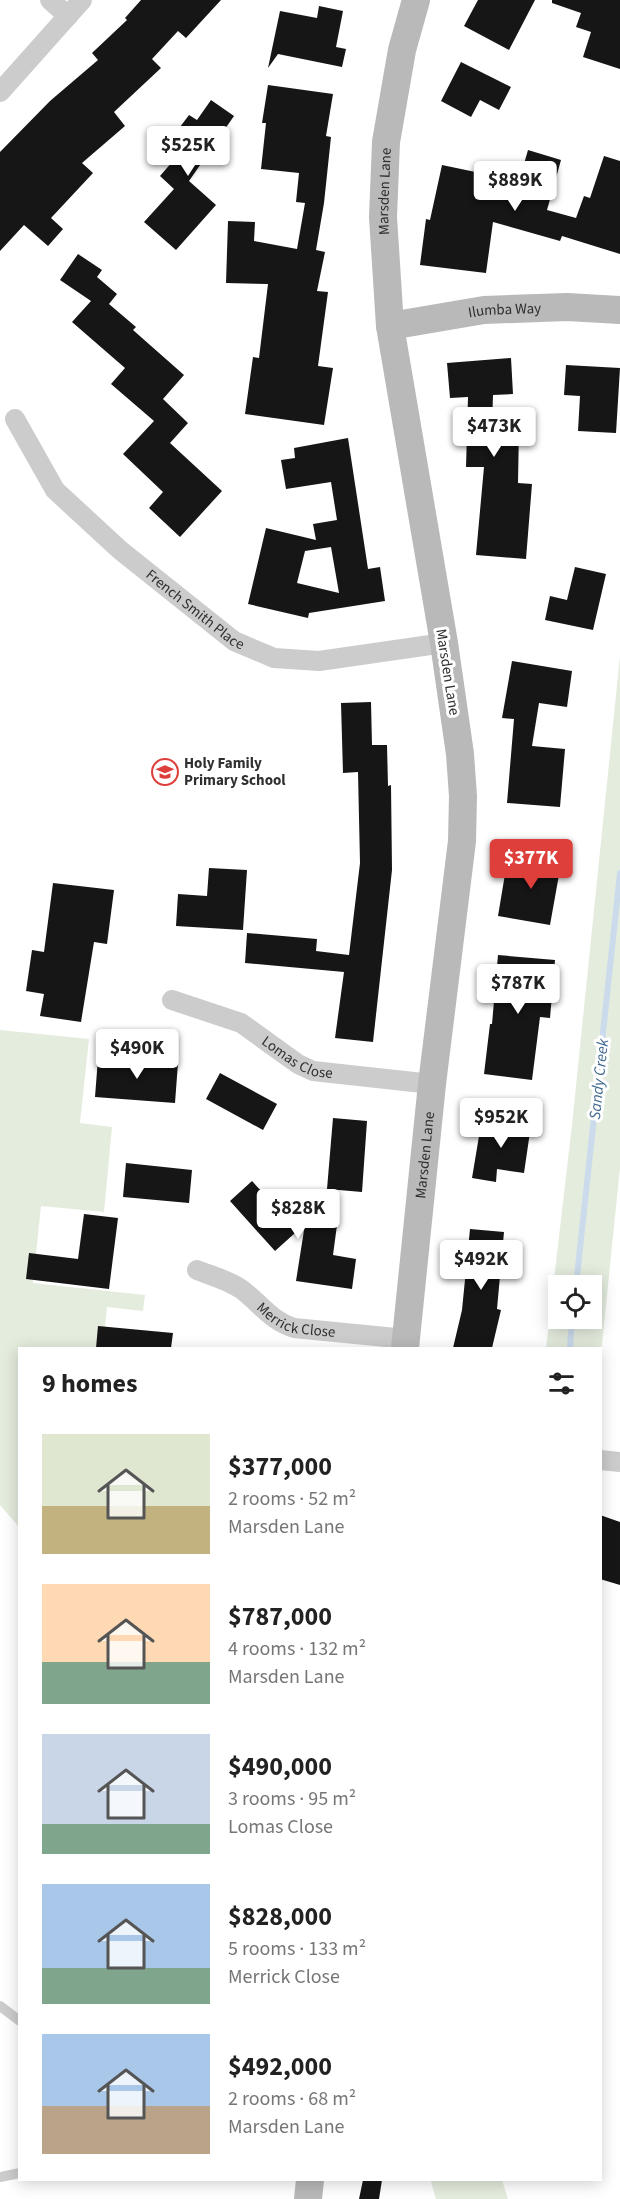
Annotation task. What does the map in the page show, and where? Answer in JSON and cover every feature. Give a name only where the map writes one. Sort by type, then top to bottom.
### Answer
[{"type":"main road","name":"Marsden Lane","points":[[406,1344],[432,1084],[462,841],[460,754],[444,642],[390,326],[383,217],[386,142],[402,50],[416,0]]},
{"type":"main road","name":"Ilumba Way","points":[[390,326],[484,310],[567,307],[620,310]]},
{"type":"main road","points":[[308,2199],[310,2181]]},
{"type":"street","points":[[50,0],[68,16]]},
{"type":"street","points":[[0,92],[82,0]]},
{"type":"street","name":"French Smith Place","points":[[15,419],[55,490],[120,550],[234,641],[274,658],[319,661],[444,642]]},
{"type":"street","name":"Lomas Close","points":[[172,1000],[241,1023],[298,1064],[313,1071],[432,1084]]},
{"type":"street","name":"Merrick Close","points":[[197,1270],[234,1284],[284,1325],[406,1344]]},
{"type":"street","points":[[602,1460],[620,1462]]},
{"type":"lane","points":[[0,2006],[18,2020]]},
{"type":"lane","points":[[0,2177],[18,2173]]},
{"type":"shaded area","points":[[620,656],[620,1168],[602,1347],[546,1347],[548,1329],[602,1329],[602,1275],[555,1275]]},
{"type":"shaded area","points":[[0,1030],[89,1039],[80,1123],[112,1127],[104,1212],[41,1206],[33,1283],[145,1295],[143,1311],[107,1307],[103,1347],[18,1347],[18,1526],[0,1505]]},
{"type":"shaded area","points":[[502,2181],[508,2199],[436,2199],[431,2182]]},
{"type":"building","points":[[141,0],[221,0],[186,38],[178,31],[152,59],[161,68],[114,112],[125,126],[82,163],[93,173],[51,218],[63,229],[48,246],[24,225],[0,251],[0,152],[50,101],[98,60],[92,53],[127,20],[125,18]]},
{"type":"building","points":[[478,0],[535,0],[509,50],[464,26]]},
{"type":"building","points":[[552,0],[620,0],[620,69],[583,57],[591,32],[576,27],[581,13],[552,3]]},
{"type":"building","points":[[319,6],[343,11],[336,47],[346,49],[342,67],[278,54],[268,68],[280,11],[317,18]]},
{"type":"building","points":[[461,62],[511,87],[499,110],[480,100],[471,117],[441,101]]},
{"type":"building","points":[[268,85],[333,94],[326,136],[331,137],[324,203],[316,250],[325,252],[317,291],[328,292],[318,366],[333,368],[324,425],[245,414],[253,357],[259,358],[268,284],[226,283],[228,221],[255,222],[254,241],[297,249],[305,203],[296,202],[299,173],[261,169],[266,123],[262,123]]},
{"type":"building","points":[[211,100],[234,116],[189,181],[216,205],[176,250],[144,222],[174,189],[160,176],[179,154],[175,151],[183,141],[174,135],[189,115],[197,120]]},
{"type":"building","points":[[528,150],[561,160],[547,210],[576,218],[584,196],[590,198],[604,156],[620,161],[620,254],[562,236],[560,241],[493,222],[486,273],[420,265],[426,219],[430,220],[442,165],[519,181]]},
{"type":"building","points":[[78,254],[102,270],[97,277],[117,294],[109,304],[136,327],[133,330],[184,375],[163,399],[188,423],[170,443],[222,491],[180,537],[149,508],[163,492],[123,454],[154,421],[111,384],[125,368],[72,322],[91,301],[60,280]]},
{"type":"building","points":[[511,358],[513,394],[493,395],[492,426],[519,427],[518,483],[532,484],[526,559],[476,555],[484,467],[466,467],[468,397],[450,398],[447,363]]},
{"type":"building","points":[[566,365],[620,368],[616,433],[578,431],[580,396],[564,395]]},
{"type":"building","points":[[348,438],[368,569],[380,567],[385,601],[309,613],[308,618],[248,604],[266,528],[316,540],[313,524],[337,520],[331,482],[286,489],[281,460],[295,458],[294,448]],"holes":[[[331,547],[339,593],[297,583],[305,551]]]},
{"type":"building","points":[[575,567],[606,574],[593,630],[545,620],[550,596],[567,600]]},
{"type":"building","points":[[512,661],[572,671],[567,707],[539,703],[532,746],[565,749],[560,807],[507,803],[514,719],[502,718]]},
{"type":"building","points":[[371,702],[372,745],[387,745],[388,786],[391,785],[392,870],[373,1042],[335,1038],[344,972],[245,963],[247,933],[317,939],[316,951],[349,955],[360,863],[358,772],[343,773],[341,703]]},
{"type":"building","points":[[522,852],[562,858],[550,925],[498,916],[505,874],[517,877]]},
{"type":"building","points":[[209,868],[247,870],[243,930],[176,926],[178,894],[207,896]]},
{"type":"building","points":[[53,883],[114,890],[107,944],[94,942],[81,1022],[40,1016],[44,994],[26,991],[32,950],[44,952]]},
{"type":"building","points":[[498,955],[555,960],[550,1018],[540,1017],[532,1080],[484,1074],[490,1024],[492,1024]]},
{"type":"building","points":[[98,1058],[178,1063],[175,1103],[95,1097]]},
{"type":"building","points":[[220,1073],[277,1104],[263,1130],[206,1099]]},
{"type":"building","points":[[333,1118],[367,1121],[362,1192],[327,1189]]},
{"type":"building","points":[[482,1118],[531,1125],[524,1173],[497,1169],[496,1182],[472,1178]]},
{"type":"building","points":[[126,1163],[192,1170],[189,1203],[123,1197]]},
{"type":"building","points":[[252,1181],[285,1217],[337,1225],[333,1255],[356,1259],[352,1289],[296,1281],[305,1224],[275,1251],[230,1201]]},
{"type":"building","points":[[84,1214],[118,1218],[109,1289],[26,1279],[29,1253],[78,1259]]},
{"type":"building","points":[[470,1229],[504,1232],[497,1309],[501,1310],[492,1347],[453,1347],[462,1310]]},
{"type":"building","points":[[98,1326],[173,1333],[171,1347],[96,1347]]},
{"type":"building","points":[[602,1516],[620,1522],[620,1585],[602,1580]]},
{"type":"building","points":[[363,2181],[382,2181],[379,2199],[359,2199]]},
{"type":"waterway","name":"Sandy Creek","points":[[577,1275],[620,873]]},
{"type":"waterway","name":"Sandy Creek","points":[[570,1347],[571,1329]]},
{"type":"place","name":"Holy Family Primary School","points":[[165,772]]}]
